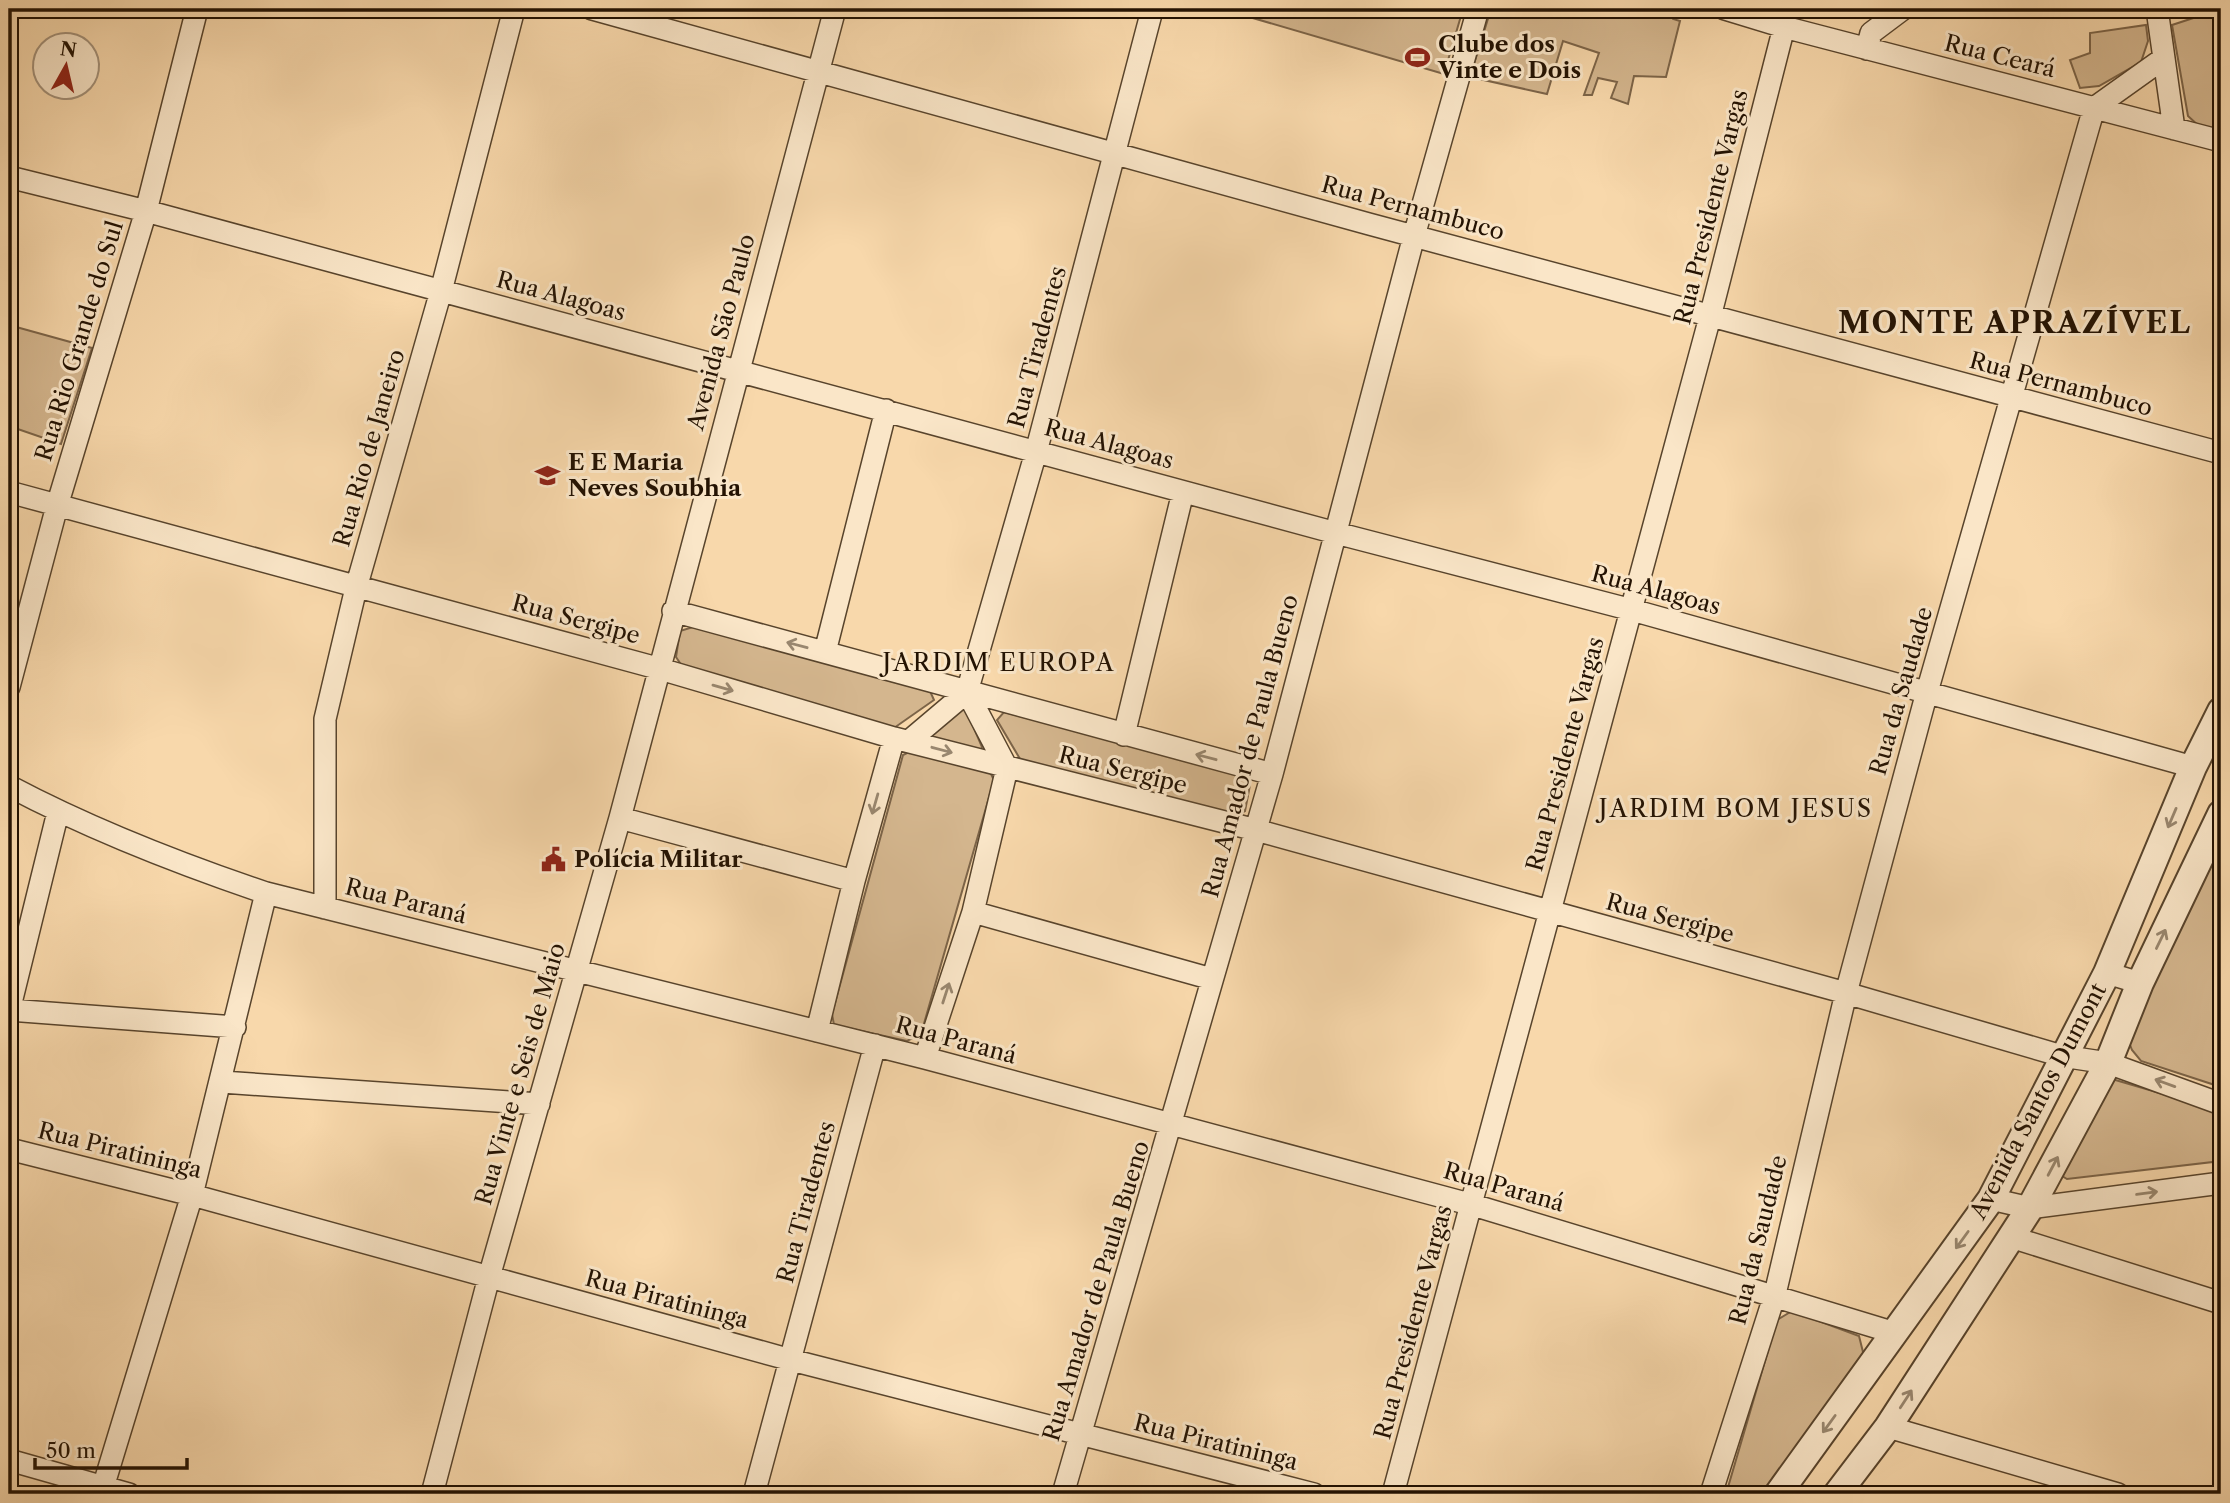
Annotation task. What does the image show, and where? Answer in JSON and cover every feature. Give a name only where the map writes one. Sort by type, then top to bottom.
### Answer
[{"type":"street","name":"Rua Rio Grande do Sul","points":[[9,687],[57,506],[146,211],[197,9]]},
{"type":"street","name":"Rua Rio de Janeiro","points":[[325,908],[324,719],[356,588],[441,291],[514,9]]},
{"type":"street","name":"Rua Pernambuco","points":[[592,9],[1710,317],[2221,453]]},
{"type":"street","name":"Avenida São Paulo","points":[[657,668],[835,9]]},
{"type":"street","name":"Rua Amador de Paula Bueno","points":[[1063,1494],[1272,774],[1414,236],[1478,9]]},
{"type":"street","name":"Rua Ceará","points":[[1725,9],[1784,27],[1869,41],[2094,108],[2221,141]]},
{"type":"street","points":[[1869,41],[1879,9]]},
{"type":"street","points":[[1869,41],[1903,9]]},
{"type":"street","points":[[2157,9],[2174,130]]},
{"type":"street","name":"Rua Tiradentes","points":[[967,692],[1036,452],[1151,14]]},
{"type":"street","name":"Rua Presidente Vargas","points":[[1393,1494],[1632,610],[1784,27]]},
{"type":"street","points":[[2094,108],[2164,58]]},
{"type":"street","name":"Rua da Saudade","points":[[1711,1494],[1775,1294],[1846,993],[1927,692],[2014,398],[2094,108]]},
{"type":"street","name":"Rua Alagoas","points":[[9,177],[739,369],[1184,492],[1632,610],[2193,767]]},
{"type":"street","points":[[825,652],[886,410]]},
{"type":"street","name":"Rua Sergipe","points":[[9,492],[657,668],[901,740],[1256,830],[1846,993],[2062,1056],[2108,1063],[2221,1104]]},
{"type":"street","points":[[1124,735],[1184,492]]},
{"type":"street","name":"Rua Sergipe","points":[[673,611],[1272,774]]},
{"type":"street","name":"Rua Vinte e Seis de Maio","points":[[432,1494],[489,1277],[620,818],[657,668]]},
{"type":"street","points":[[817,1031],[854,881],[901,740],[967,692],[1007,768],[973,912],[925,1058]]},
{"type":"street","name":"Avenida Santos Dumont","points":[[1778,1494],[1991,1199],[2106,973],[2193,767],[2221,711]]},
{"type":"street","name":"Rua Paraná","points":[[9,786],[58,812],[160,857],[266,893],[875,1045],[1473,1205],[1775,1294],[1895,1333]]},
{"type":"street","points":[[58,812],[9,1011],[235,1027]]},
{"type":"street","name":"Avenida Santos Dumont","points":[[1837,1494],[1888,1427],[2031,1208],[2108,1063],[2140,983],[2221,814]]},
{"type":"street","points":[[620,818],[854,881]]},
{"type":"street","points":[[102,1491],[192,1195],[222,1082],[266,893]]},
{"type":"street","points":[[973,912],[1212,979]]},
{"type":"street","points":[[2106,973],[2140,983]]},
{"type":"street","name":"Rua Tiradentes","points":[[754,1494],[875,1045]]},
{"type":"street","points":[[222,1082],[539,1104]]},
{"type":"street","name":"Rua Piratininga","points":[[9,1149],[192,1195],[791,1360],[1314,1494]]},
{"type":"street","points":[[1991,1199],[2031,1208],[2221,1183]]},
{"type":"street","points":[[2011,1237],[2221,1303]]},
{"type":"street","points":[[1888,1427],[2118,1494]]},
{"type":"street","points":[[9,1460],[102,1491],[129,1494]]},
{"type":"shaded area","name":"Clube dos Vinte e Dois","points":[[1222,9],[1463,9],[1444,74]]},
{"type":"shaded area","points":[[1491,9],[1666,9],[1673,19],[1680,21],[1666,77],[1634,76],[1628,104],[1611,98],[1617,82],[1598,78],[1592,95],[1584,95],[1599,53],[1563,41],[1547,94],[1470,77]]},
{"type":"shaded area","points":[[2221,9],[2221,132],[2200,127],[2188,116],[2172,25]]},
{"type":"shaded area","points":[[2146,25],[2148,41],[2141,62],[2099,86],[2080,88],[2070,60],[2090,53],[2090,33]]},
{"type":"shaded area","points":[[9,325],[92,348],[61,444],[9,426]]},
{"type":"shaded area","points":[[693,627],[930,691],[934,700],[894,728],[684,669],[676,657],[680,631]]},
{"type":"shaded area","points":[[965,707],[982,747],[980,753],[930,736]]},
{"type":"shaded area","points":[[1004,712],[1243,774],[1250,785],[1245,811],[1234,817],[1023,764],[997,720]]},
{"type":"shaded area","points":[[913,750],[989,770],[994,780],[921,1034],[907,1041],[834,1025],[832,1014],[903,755]]},
{"type":"shaded area","points":[[2221,834],[2221,1087],[2141,1061],[2132,1050],[2127,1037]]},
{"type":"shaded area","points":[[2112,1079],[2221,1111],[2221,1161],[2067,1179],[2062,1176]]},
{"type":"shaded area","points":[[1792,1311],[1859,1336],[1864,1356],[1763,1494],[1726,1494],[1777,1320]]},
{"type":"place","name":"Clube dos Vinte e Dois","points":[[1418,57]]},
{"type":"place","name":"E E Maria Neves Soubhia","points":[[548,475]]},
{"type":"place","name":"Polícia Militar","points":[[554,859]]},
{"type":"district","name":"MONTE APRAZÍVEL","points":[[2015,323]]},
{"type":"district","name":"JARDIM EUROPA","points":[[999,663]]},
{"type":"district","name":"JARDIM BOM JESUS","points":[[1736,809]]}]
